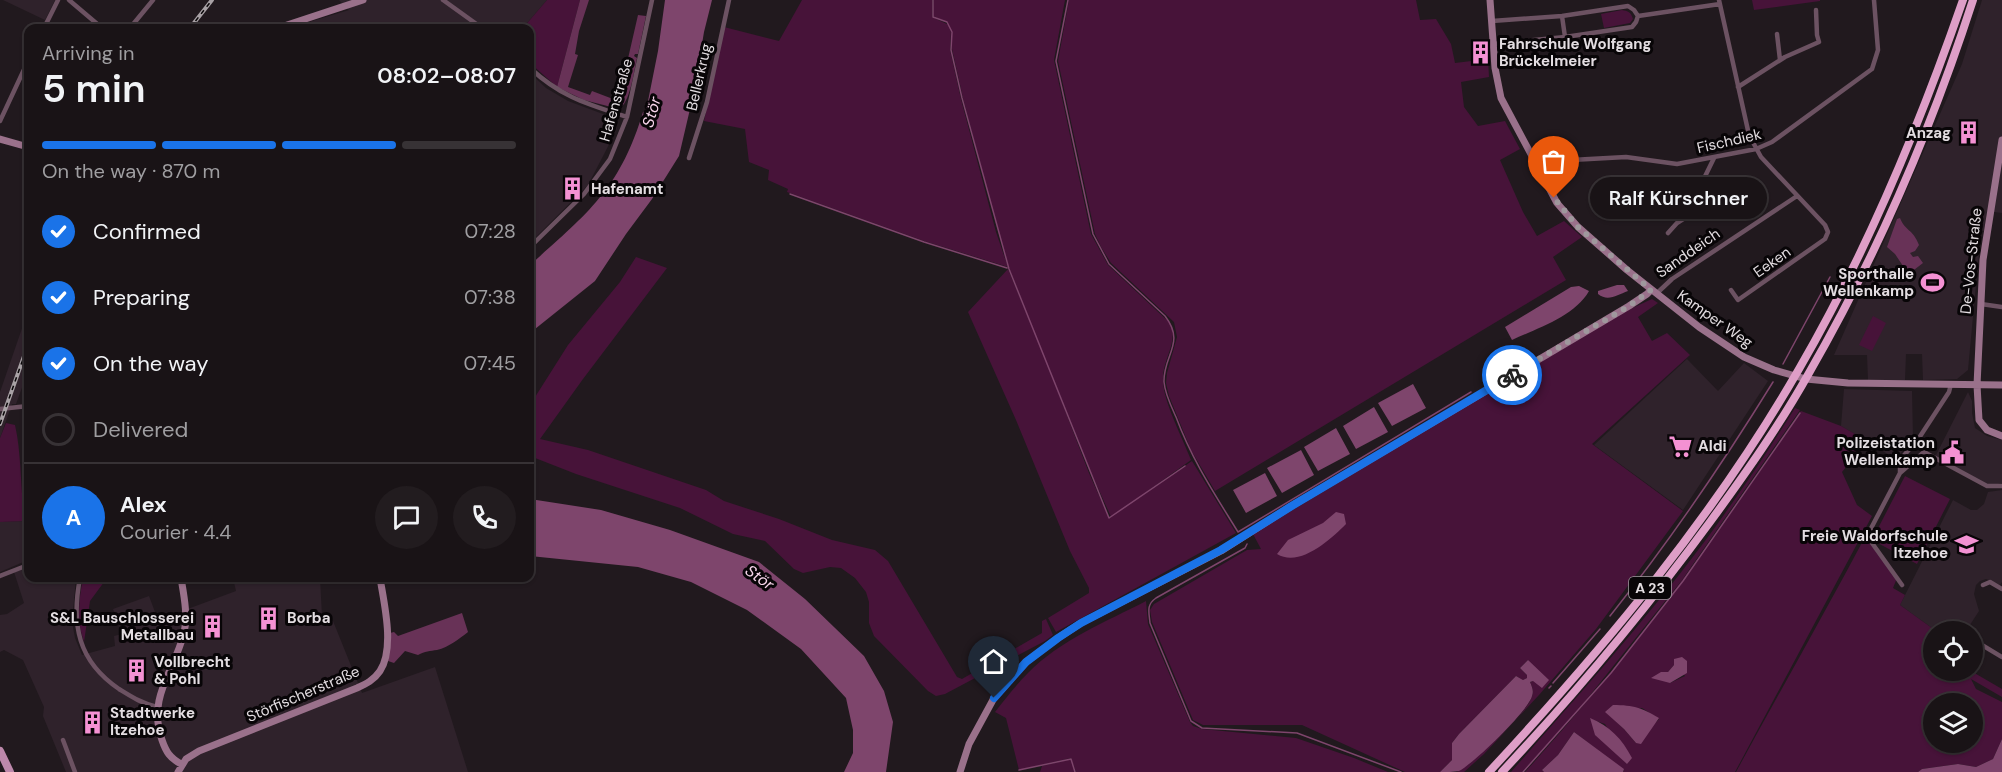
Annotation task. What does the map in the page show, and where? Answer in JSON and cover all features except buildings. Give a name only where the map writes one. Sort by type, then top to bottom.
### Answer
[{"type":"highway","name":"A 23","points":[[1489,772],[1579,673],[1674,556],[1737,469],[1789,387],[1837,301],[1885,199],[1917,126],[1963,0]]},
{"type":"highway","name":"A 23","points":[[1502,772],[1621,637],[1680,562],[1743,477],[1809,374],[1845,309],[1902,189],[1935,108],[1973,0]]},
{"type":"main road","points":[[0,751],[10,772]]},
{"type":"street","points":[[46,24],[58,0]]},
{"type":"street","points":[[69,0],[97,24]]},
{"type":"street","points":[[133,24],[153,0]]},
{"type":"street","points":[[290,24],[363,0]]},
{"type":"street","points":[[443,0],[476,24]]},
{"type":"street","name":"Hafenstraße","points":[[534,243],[569,210],[596,179],[614,151],[627,117],[652,0]]},
{"type":"street","name":"Bellerkrug","points":[[689,158],[707,102],[729,0]]},
{"type":"street","name":"Kamper Weg","points":[[1490,0],[1496,77],[1501,98],[1554,198],[1567,216],[1653,292],[1731,350],[1758,364],[1788,375],[1848,383],[2002,385]]},
{"type":"street","name":"Fischdiek","points":[[1534,162],[1626,156],[1672,164],[1756,149],[1772,142],[1872,69],[1878,50],[1874,0]]},
{"type":"street","points":[[1638,16],[1719,2],[1749,135],[1756,149],[1797,196]]},
{"type":"street","points":[[1492,21],[1562,16],[1628,6],[1638,16]]},
{"type":"street","points":[[1738,87],[1780,60],[1819,42],[1816,10]]},
{"type":"street","points":[[1562,16],[1564,37]]},
{"type":"street","points":[[1493,44],[1632,27],[1638,16]]},
{"type":"street","points":[[1777,34],[1780,60]]},
{"type":"street","points":[[0,121],[24,70]]},
{"type":"street","points":[[534,72],[551,87],[565,95],[627,117]]},
{"type":"street","points":[[0,139],[24,146]]},
{"type":"street","name":"De-Vos-Straße","points":[[2002,140],[1984,240],[1977,385],[1979,420],[1987,430],[2002,436]]},
{"type":"street","points":[[1668,233],[1691,214],[1692,203],[1714,158]]},
{"type":"street","name":"Eeken","points":[[1731,290],[1738,300],[1825,239],[1828,234],[1825,225],[1797,196]]},
{"type":"street","name":"Sanddeich","points":[[960,772],[969,744],[994,698],[1011,677],[1045,646],[1081,623],[1221,550],[1653,292],[1797,196]]},
{"type":"street","points":[[1980,304],[2002,307]]},
{"type":"street","points":[[1900,473],[1900,460],[1919,438],[1949,392],[1951,384]]},
{"type":"street","points":[[0,409],[24,406]]},
{"type":"street","points":[[1902,585],[1868,536],[1900,473],[1923,452],[1987,486],[2002,486]]},
{"type":"street","points":[[0,576],[24,567]]},
{"type":"street","points":[[79,582],[76,606],[77,625],[79,636],[91,662],[105,679],[138,702],[157,707]]},
{"type":"street","points":[[178,772],[182,764],[171,758],[165,749],[158,728],[157,707],[159,694],[182,639],[185,626],[181,582]]},
{"type":"street","name":"Störfischerstraße","points":[[182,764],[188,757],[199,751],[370,681],[383,665],[386,648],[386,616],[381,582]]},
{"type":"street","points":[[1983,585],[1990,582],[2002,589]]},
{"type":"street","points":[[1983,646],[2002,657]]},
{"type":"street","points":[[63,740],[75,772]]},
{"type":"shaded area","points":[[3,0],[55,0],[45,20]]},
{"type":"shaded area","points":[[339,0],[547,0],[526,24],[302,24],[349,10]]},
{"type":"shaded area","points":[[547,0],[580,0],[557,87],[534,67],[534,24],[526,24]]},
{"type":"shaded area","points":[[580,0],[589,0],[579,31],[575,54],[578,55],[568,87],[590,95],[592,91],[613,99],[621,89],[638,15],[646,16],[638,54],[634,56],[637,58],[631,86],[623,106],[619,109],[584,100],[557,87]]},
{"type":"shaded area","points":[[802,0],[932,0],[932,17],[949,25],[951,32],[950,50],[961,99],[996,232],[1008,267],[924,241],[787,192],[788,189],[768,180],[769,170],[749,162],[745,129],[704,121],[724,27],[779,41]]},
{"type":"shaded area","points":[[934,0],[1065,0],[1054,60],[1091,234],[1108,265],[1171,324],[1173,338],[1163,373],[1164,389],[1191,460],[1131,503],[1192,461],[1236,533],[1056,632],[1048,618],[1089,593],[1089,588],[1070,551],[968,312],[1008,269],[1036,336],[1009,268],[998,231],[963,98],[952,49],[952,32],[947,22],[933,16]],"holes":[[[1047,363],[1111,517],[1109,518],[1089,473]]]},
{"type":"shaded area","points":[[1069,0],[1416,0],[1420,20],[1436,19],[1451,44],[1455,63],[1488,59],[1489,77],[1461,82],[1464,107],[1478,126],[1505,121],[1520,149],[1500,160],[1523,212],[1537,236],[1564,221],[1582,237],[1553,257],[1566,280],[1215,491],[1191,450],[1169,396],[1166,383],[1167,373],[1177,337],[1174,322],[1111,263],[1095,234],[1058,61]]},
{"type":"shaded area","points":[[1752,0],[1820,0],[1820,1],[1754,10]]},
{"type":"shaded area","points":[[1982,0],[2002,0],[2002,213],[1987,211],[1984,231],[1981,231],[1968,370],[1957,379],[1923,380],[1922,354],[1906,354],[1905,380],[1868,380],[1867,355],[1834,355],[1962,64]]},
{"type":"shaded area","points":[[1628,11],[1631,15],[1633,19],[1630,23],[1604,28],[1601,14]]},
{"type":"shaded area","points":[[534,77],[546,88],[568,101],[611,117],[615,121],[616,131],[588,185],[534,239]]},
{"type":"shaded area","points":[[1900,218],[1919,245],[1915,251],[1910,253],[1913,257],[1918,256],[1923,263],[1910,273],[1887,247],[1897,219]]},
{"type":"shaded area","points":[[636,257],[667,268],[540,439],[588,450],[706,490],[724,501],[832,540],[875,550],[888,561],[957,677],[962,679],[1042,633],[1042,621],[1046,619],[1053,635],[945,694],[936,696],[928,691],[874,636],[869,623],[869,602],[866,592],[855,578],[841,568],[830,567],[803,573],[794,569],[765,541],[733,534],[680,508],[576,474],[534,458],[534,399],[568,345],[620,282]]},
{"type":"shaded area","points":[[1652,299],[1658,303],[1638,317],[1652,341],[1667,333],[1690,355],[1592,444],[1683,511],[1596,629],[1539,695],[1511,725],[1533,694],[1530,682],[1533,681],[1528,660],[1520,668],[1527,678],[1523,680],[1516,676],[1459,734],[1452,743],[1452,760],[1440,772],[1405,772],[1302,725],[1203,725],[1193,720],[1152,622],[1150,610],[1154,604],[1247,550],[1261,549],[1253,534],[1615,316]]},
{"type":"shaded area","points":[[1873,316],[1886,323],[1872,351],[1859,345]]},
{"type":"shaded area","points":[[24,323],[24,382],[16,404],[12,404],[0,438],[0,392]]},
{"type":"shaded area","points":[[1687,359],[1718,391],[1744,363],[1768,381],[1683,510],[1594,445]]},
{"type":"shaded area","points":[[1844,389],[1912,391],[1913,438],[1896,459],[1841,426]]},
{"type":"shaded area","points":[[1968,392],[1972,401],[1975,428],[1987,436],[2002,440],[2002,483],[1988,484],[1935,457]]},
{"type":"shaded area","points":[[1795,408],[1800,410],[1682,580],[1575,714],[1522,772],[1511,772],[1628,637],[1684,568],[1744,485]]},
{"type":"shaded area","points":[[1801,411],[1841,426],[1867,441],[1842,472],[1857,505],[1872,516],[1735,772],[1623,772],[1624,770],[1574,732],[1558,755],[1542,770],[1544,772],[1525,772],[1600,686],[1670,597]],"holes":[[[1674,659],[1685,676],[1670,683],[1661,672],[1668,672],[1674,665]],[[1642,708],[1659,719],[1636,743],[1606,712]],[[1590,719],[1605,724],[1627,764]]]},
{"type":"shaded area","points":[[6,423],[15,425],[24,521],[0,522],[0,438]]},
{"type":"shaded area","points":[[1905,476],[1950,499],[1917,564],[1872,540]]},
{"type":"shaded area","name":"Freie Waldorfschule Itzehoe","points":[[2002,490],[2002,582],[2000,585],[1986,579],[1976,585],[1974,594],[1979,611],[1972,621],[1923,622],[1900,605],[1953,500],[1971,510],[1977,510],[1984,504],[1988,492]]},
{"type":"shaded area","points":[[24,521],[24,562],[0,572],[0,522]]},
{"type":"shaded area","points":[[1865,537],[1897,578],[1893,588],[1905,595],[1900,605],[1923,622],[1923,681],[1972,681],[1976,689],[2002,702],[2002,739],[1993,759],[1976,767],[1958,764],[1922,769],[1918,772],[1736,772]]},
{"type":"shaded area","points":[[24,569],[24,582],[76,582],[72,622],[82,655],[115,646],[114,636],[122,634],[113,609],[149,596],[158,620],[236,591],[234,582],[320,582],[322,616],[333,621],[362,693],[435,667],[468,772],[66,772],[43,716],[44,707],[23,660],[4,650],[0,652],[0,615],[7,614],[24,603],[14,572]]},
{"type":"shaded area","points":[[82,582],[104,582],[90,601],[84,642],[79,618]]},
{"type":"shaded area","points":[[1146,601],[1148,624],[1193,726],[1202,729],[1296,738],[1388,772],[1076,772],[1071,758],[1019,770],[1006,718],[995,712],[1024,678],[1054,651],[1084,632]]},
{"type":"shaded area","points":[[462,613],[468,632],[454,642],[441,649],[418,655],[405,651],[394,663],[388,661],[390,633],[394,632],[398,636]]},
{"type":"shaded area","points":[[1983,678],[2002,689],[2002,697],[1974,681],[1983,681]]},
{"type":"shaded area","points":[[1511,725],[1464,772],[1457,772],[1476,758]]},
{"type":"shaded area","points":[[1071,759],[1075,772],[1040,772],[1042,766]]},
{"type":"water","name":"Stör","points":[[665,0],[712,0],[679,156],[595,281],[534,330],[534,261],[585,214],[612,181],[624,161],[643,112],[646,111]]},
{"type":"water","points":[[1624,285],[1628,291],[1609,298],[1598,294],[1598,291]]},
{"type":"water","points":[[1579,286],[1589,291],[1575,308],[1512,340],[1505,327],[1571,287]]},
{"type":"water","points":[[1413,384],[1426,408],[1392,426],[1378,403]]},
{"type":"water","points":[[1374,407],[1388,432],[1356,449],[1343,426]]},
{"type":"water","points":[[1336,428],[1350,454],[1318,471],[1304,447]]},
{"type":"water","points":[[1301,450],[1314,475],[1282,493],[1267,468]]},
{"type":"water","points":[[1265,473],[1277,496],[1246,513],[1233,490]]},
{"type":"water","name":"Stör","points":[[534,500],[601,510],[670,530],[759,562],[805,599],[864,656],[884,691],[893,722],[886,772],[844,772],[853,753],[853,730],[846,698],[801,649],[747,610],[691,582],[638,567],[534,556]]},
{"type":"water","points":[[1336,512],[1344,514],[1346,524],[1324,544],[1305,555],[1286,557],[1277,554],[1288,540],[1323,523]]},
{"type":"water","points":[[1682,657],[1687,661],[1687,673],[1670,683],[1651,678],[1661,672],[1668,672],[1674,665],[1674,659]]},
{"type":"water","points":[[1528,660],[1549,680],[1542,688],[1533,681],[1530,682],[1533,692],[1529,703],[1500,736],[1476,758],[1459,771],[1440,772],[1452,760],[1452,743],[1459,734],[1516,676],[1523,680],[1527,678],[1520,668]]},
{"type":"water","points":[[1613,705],[1637,708],[1659,718],[1641,744],[1636,743],[1605,712]]},
{"type":"water","points":[[1590,718],[1604,725],[1620,739],[1632,758],[1627,764],[1595,735]]},
{"type":"water","points":[[1574,732],[1624,769],[1623,772],[1544,772],[1542,770],[1558,755]]},
{"type":"water","points":[[2002,739],[2002,772],[1918,772],[1922,769],[1958,764],[1976,767],[1993,759]]},
{"type":"waterway","points":[[933,0],[933,17],[947,22],[952,32],[951,50],[962,98],[1009,269],[1109,518],[1185,466]]},
{"type":"waterway","points":[[1068,0],[1056,61],[1093,234],[1109,264],[1165,316],[1171,325],[1174,342],[1165,373],[1164,382],[1167,395],[1196,462],[1238,532],[1471,392]]},
{"type":"waterway","points":[[790,194],[924,242],[1007,268]]},
{"type":"waterway","points":[[1783,364],[1830,277]]},
{"type":"waterway","points":[[1610,616],[1695,501],[1773,382]]},
{"type":"waterway","points":[[1523,772],[1611,673],[1683,581],[1800,413]]},
{"type":"waterway","points":[[1247,544],[1245,548],[1156,598],[1149,606],[1150,623],[1191,721],[1202,728],[1297,733],[1401,772]]},
{"type":"waterway","points":[[1553,683],[1600,629]]},
{"type":"waterway","points":[[1019,770],[1071,759],[1075,772]]},
{"type":"railway","points":[[193,24],[212,0]]},
{"type":"railway","points":[[0,424],[24,356]]},
{"type":"way so far","points":[[1512,375],[1629,306],[1651,290],[1578,227],[1554,198]]},
{"type":"place","name":"Fahrschule Wolfgang Brückelmeier","points":[[1481,53]]},
{"type":"place","name":"Anzag","points":[[1969,133]]},
{"type":"place","name":"Hafenamt","points":[[573,189]]},
{"type":"place","name":"Ralf Kürschner","points":[[1554,198]]},
{"type":"place","name":"Sporthalle Wellenkamp","points":[[1932,283]]},
{"type":"place","name":"Aldi","points":[[1680,446]]},
{"type":"place","name":"Polizeistation Wellenkamp","points":[[1953,452]]},
{"type":"place","name":"Freie Waldorfschule Itzehoe","points":[[1966,545]]},
{"type":"place","name":"Borba","points":[[269,618]]},
{"type":"place","name":"S&L Bauschlosserei Metallbau","points":[[212,627]]},
{"type":"place","name":"Vollbrecht & Pohl","points":[[136,671]]},
{"type":"place","name":"Stadtwerke Itzehoe","points":[[92,722]]},
{"type":"route","points":[[994,698],[1011,677],[1037,652],[1081,623],[1190,568],[1512,375]]}]
